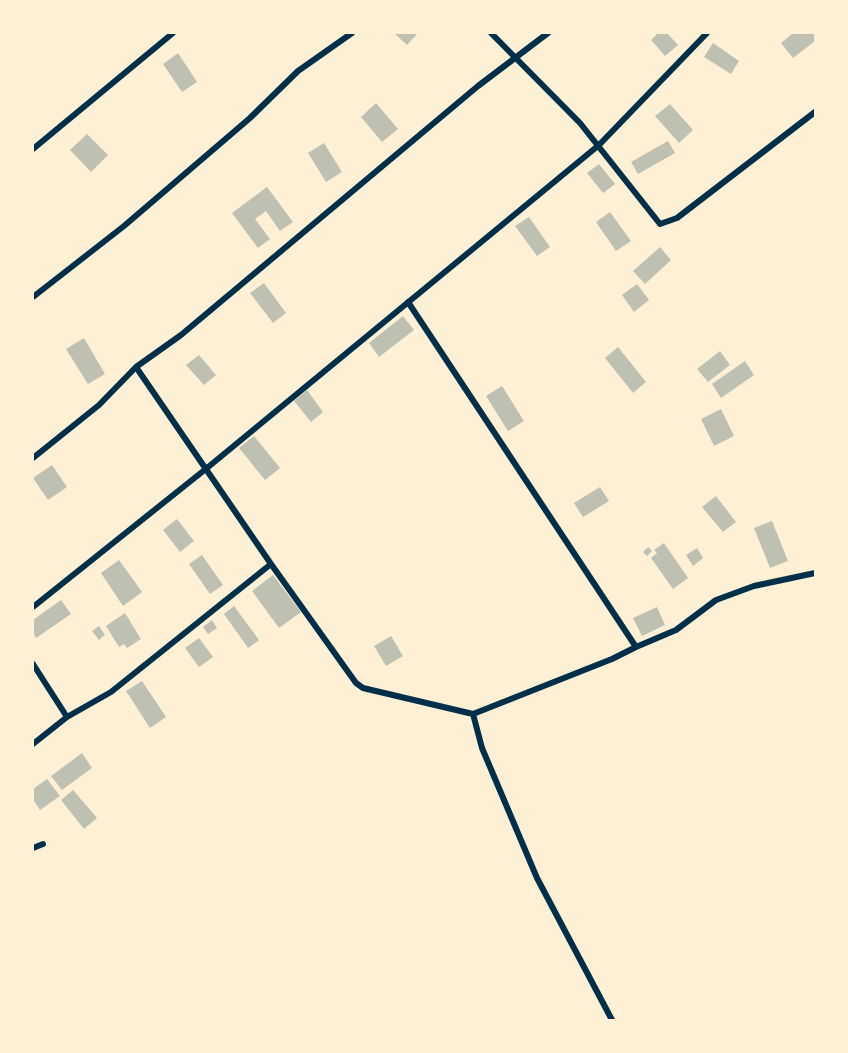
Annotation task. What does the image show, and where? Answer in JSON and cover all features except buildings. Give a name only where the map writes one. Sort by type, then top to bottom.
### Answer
[{"type":"street","points":[[33,149],[173,33]]},
{"type":"street","points":[[33,297],[124,226],[249,118],[298,71],[352,33]]},
{"type":"street","points":[[491,33],[599,146],[655,221],[667,223],[815,112]]},
{"type":"street","points":[[33,458],[99,405],[136,367],[181,335],[478,86],[548,33]]},
{"type":"street","points":[[33,607],[207,468],[599,146],[707,33]]},
{"type":"street","points":[[408,302],[636,647]]},
{"type":"street","points":[[136,367],[271,564],[356,683],[363,688],[473,714],[676,630],[716,600],[753,586],[815,573]]},
{"type":"street","points":[[33,744],[67,717],[111,692],[271,564]]},
{"type":"street","points":[[33,664],[67,717]]},
{"type":"street","points":[[473,714],[482,748],[537,878],[612,1020]]},
{"type":"street","points":[[33,848],[44,844]]}]
